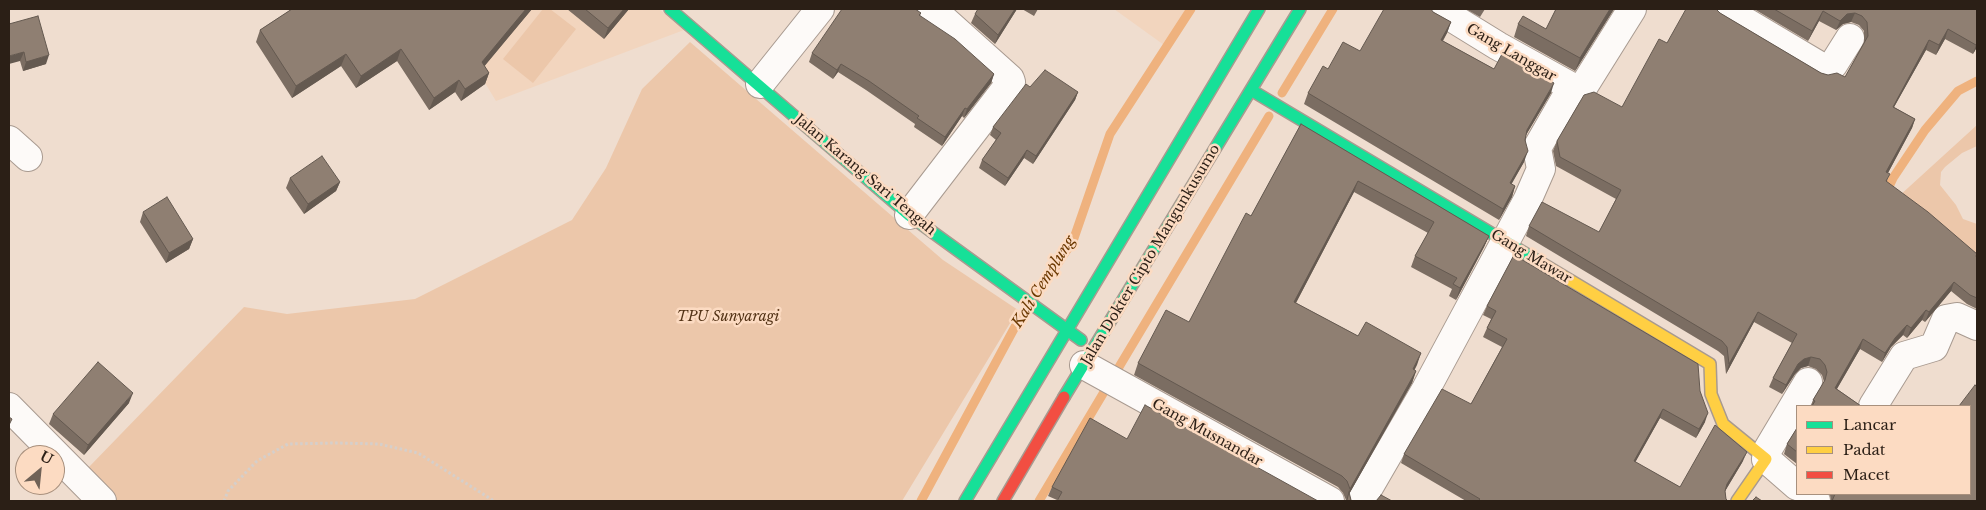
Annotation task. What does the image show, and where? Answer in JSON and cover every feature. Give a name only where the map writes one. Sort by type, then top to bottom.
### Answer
[{"type":"street","name":"Jalan Karang Sari Tengah","points":[[670,9],[760,84],[909,215],[1066,331],[1089,356]]},
{"type":"street","points":[[760,84],[820,9]]},
{"type":"street","points":[[909,215],[1011,82],[1010,79],[932,9]]},
{"type":"street","points":[[965,501],[1259,9]]},
{"type":"street","name":"Jalan Dokter Cipto Mangunkusumo","points":[[1003,501],[1300,9]]},
{"type":"street","name":"Gang Langgar","points":[[1438,9],[1498,46],[1579,86]]},
{"type":"street","points":[[1362,501],[1527,201],[1541,169],[1537,148],[1632,9]]},
{"type":"street","points":[[1724,9],[1825,69],[1833,65],[1850,38]]},
{"type":"street","name":"Gang Mawar","points":[[1251,90],[1710,364],[1711,394],[1723,424],[1766,459]]},
{"type":"street","points":[[1874,405],[1904,356],[1934,347],[1946,319],[1957,317],[1977,326]]},
{"type":"street","name":"Gang Musnandar","points":[[1089,356],[1330,501]]},
{"type":"street","points":[[1737,501],[1766,459],[1768,449],[1808,382]]},
{"type":"street","points":[[9,408],[102,501]]},
{"type":"street","points":[[1766,459],[1796,483]]},
{"type":"path","points":[[224,501],[228,491],[257,461],[288,444],[336,443],[379,444],[418,453],[494,501]]},
{"type":"shaded area","points":[[440,9],[659,9],[684,30],[496,101]]},
{"type":"shaded area","points":[[1114,9],[1187,9],[1164,45]]},
{"type":"green space","points":[[543,9],[550,9],[576,29],[533,83],[503,59]]},
{"type":"green space","name":"TPU Sunyaragi","points":[[690,42],[943,260],[1018,310],[902,501],[108,501],[88,468],[244,307],[287,314],[415,299],[572,220],[606,168],[642,89]]},
{"type":"green space","points":[[1977,125],[1977,146],[1962,153],[1945,167],[1941,172],[1940,185],[1956,205],[1963,219],[1977,224],[1977,260],[1898,197]]},
{"type":"building","points":[[292,9],[526,9],[482,62],[489,73],[465,89],[459,80],[434,98],[401,49],[361,76],[346,54],[296,86],[260,30]]},
{"type":"building","points":[[585,9],[624,9],[608,28]]},
{"type":"building","points":[[842,9],[915,9],[921,13],[919,15],[955,39],[994,74],[967,109],[965,108],[945,137],[869,81],[841,64],[837,70],[812,53]]},
{"type":"building","points":[[978,9],[1015,9],[998,35],[975,14]]},
{"type":"building","points":[[1384,9],[1431,9],[1451,22],[1441,40],[1494,69],[1502,54],[1554,83],[1527,130],[1525,140],[1528,151],[1510,183],[1515,186],[1503,209],[1308,93],[1323,66],[1328,69],[1343,42],[1360,51]]},
{"type":"building","points":[[1556,9],[1610,9],[1580,58],[1518,24],[1523,16],[1546,29]]},
{"type":"building","points":[[1686,9],[1716,9],[1821,73],[1828,75],[1837,73],[1845,77],[1868,36],[1867,22],[1862,16],[1855,13],[1847,14],[1840,21],[1823,11],[1812,31],[1774,9],[1977,9],[1976,45],[1948,29],[1939,45],[1929,40],[1893,107],[1915,119],[1886,172],[1890,174],[1886,181],[1928,212],[1977,254],[1977,298],[1970,295],[1954,282],[1929,312],[1926,310],[1911,328],[1907,325],[1885,353],[1863,339],[1835,388],[1860,405],[1813,405],[1815,401],[1813,400],[1825,380],[1827,372],[1825,365],[1820,359],[1811,357],[1804,359],[1798,364],[1786,385],[1773,378],[1797,334],[1758,312],[1729,364],[1727,347],[1722,341],[1529,226],[1542,202],[1599,232],[1621,190],[1560,157],[1557,141],[1584,95],[1594,92],[1622,107],[1659,39],[1667,43]]},
{"type":"building","points":[[38,16],[49,55],[26,62],[24,52],[9,56],[9,24]]},
{"type":"building","points":[[1045,70],[1078,92],[1036,156],[1027,150],[1008,178],[982,160],[1001,133],[993,127],[1026,84],[1030,87]]},
{"type":"building","points":[[1301,124],[1489,236],[1460,288],[1453,284],[1457,278],[1415,256],[1434,222],[1358,181],[1294,302],[1358,336],[1366,322],[1421,353],[1413,369],[1416,371],[1350,489],[1347,481],[1342,476],[1138,363],[1166,310],[1189,322],[1246,213],[1251,216]]},
{"type":"building","points":[[322,156],[340,182],[308,204],[290,178]]},
{"type":"building","points":[[167,197],[193,239],[169,253],[143,212]]},
{"type":"building","points":[[1514,255],[1698,364],[1700,391],[1708,413],[1699,429],[1663,409],[1634,461],[1680,487],[1715,425],[1747,452],[1727,484],[1725,491],[1728,501],[1478,501],[1480,499],[1404,454],[1442,389],[1471,404],[1507,339],[1487,328],[1496,311],[1487,306]]},
{"type":"building","points":[[98,362],[133,393],[88,445],[53,414]]},
{"type":"building","points":[[1975,385],[1977,387],[1977,501],[1832,501],[1835,495],[1971,495],[1971,405],[1960,405]]},
{"type":"building","points":[[1145,405],[1318,501],[1057,501],[1062,492],[1052,487],[1090,418],[1127,439]]},
{"type":"building","points":[[1796,430],[1796,451],[1787,444]]},
{"type":"building","points":[[1349,492],[1352,501],[1345,501],[1347,500]]},
{"type":"building","points":[[1381,495],[1392,501],[1376,501]]},
{"type":"building","points":[[1756,497],[1762,501],[1752,501]]},
{"type":"waterway","name":"Kali Cemplung","points":[[921,501],[1016,325],[1073,241],[1110,134],[1191,9]]},
{"type":"waterway","points":[[1282,93],[1333,9]]},
{"type":"waterway","points":[[1886,193],[1893,178],[1925,130],[1958,91],[1977,81]]},
{"type":"waterway","points":[[1116,372],[1269,116]]},
{"type":"waterway","points":[[1039,501],[1107,387]]},
{"type":"traffic: fast","points":[[670,9],[909,215],[1081,340]]},
{"type":"traffic: fast","points":[[965,501],[1259,9]]},
{"type":"traffic: fast","points":[[1064,397],[1300,9]]},
{"type":"traffic: fast","points":[[1251,90],[1538,261]]},
{"type":"traffic: slow","points":[[1538,261],[1710,364],[1711,394],[1723,424],[1766,459],[1737,501]]},
{"type":"traffic: jam","points":[[1003,501],[1064,397]]}]
